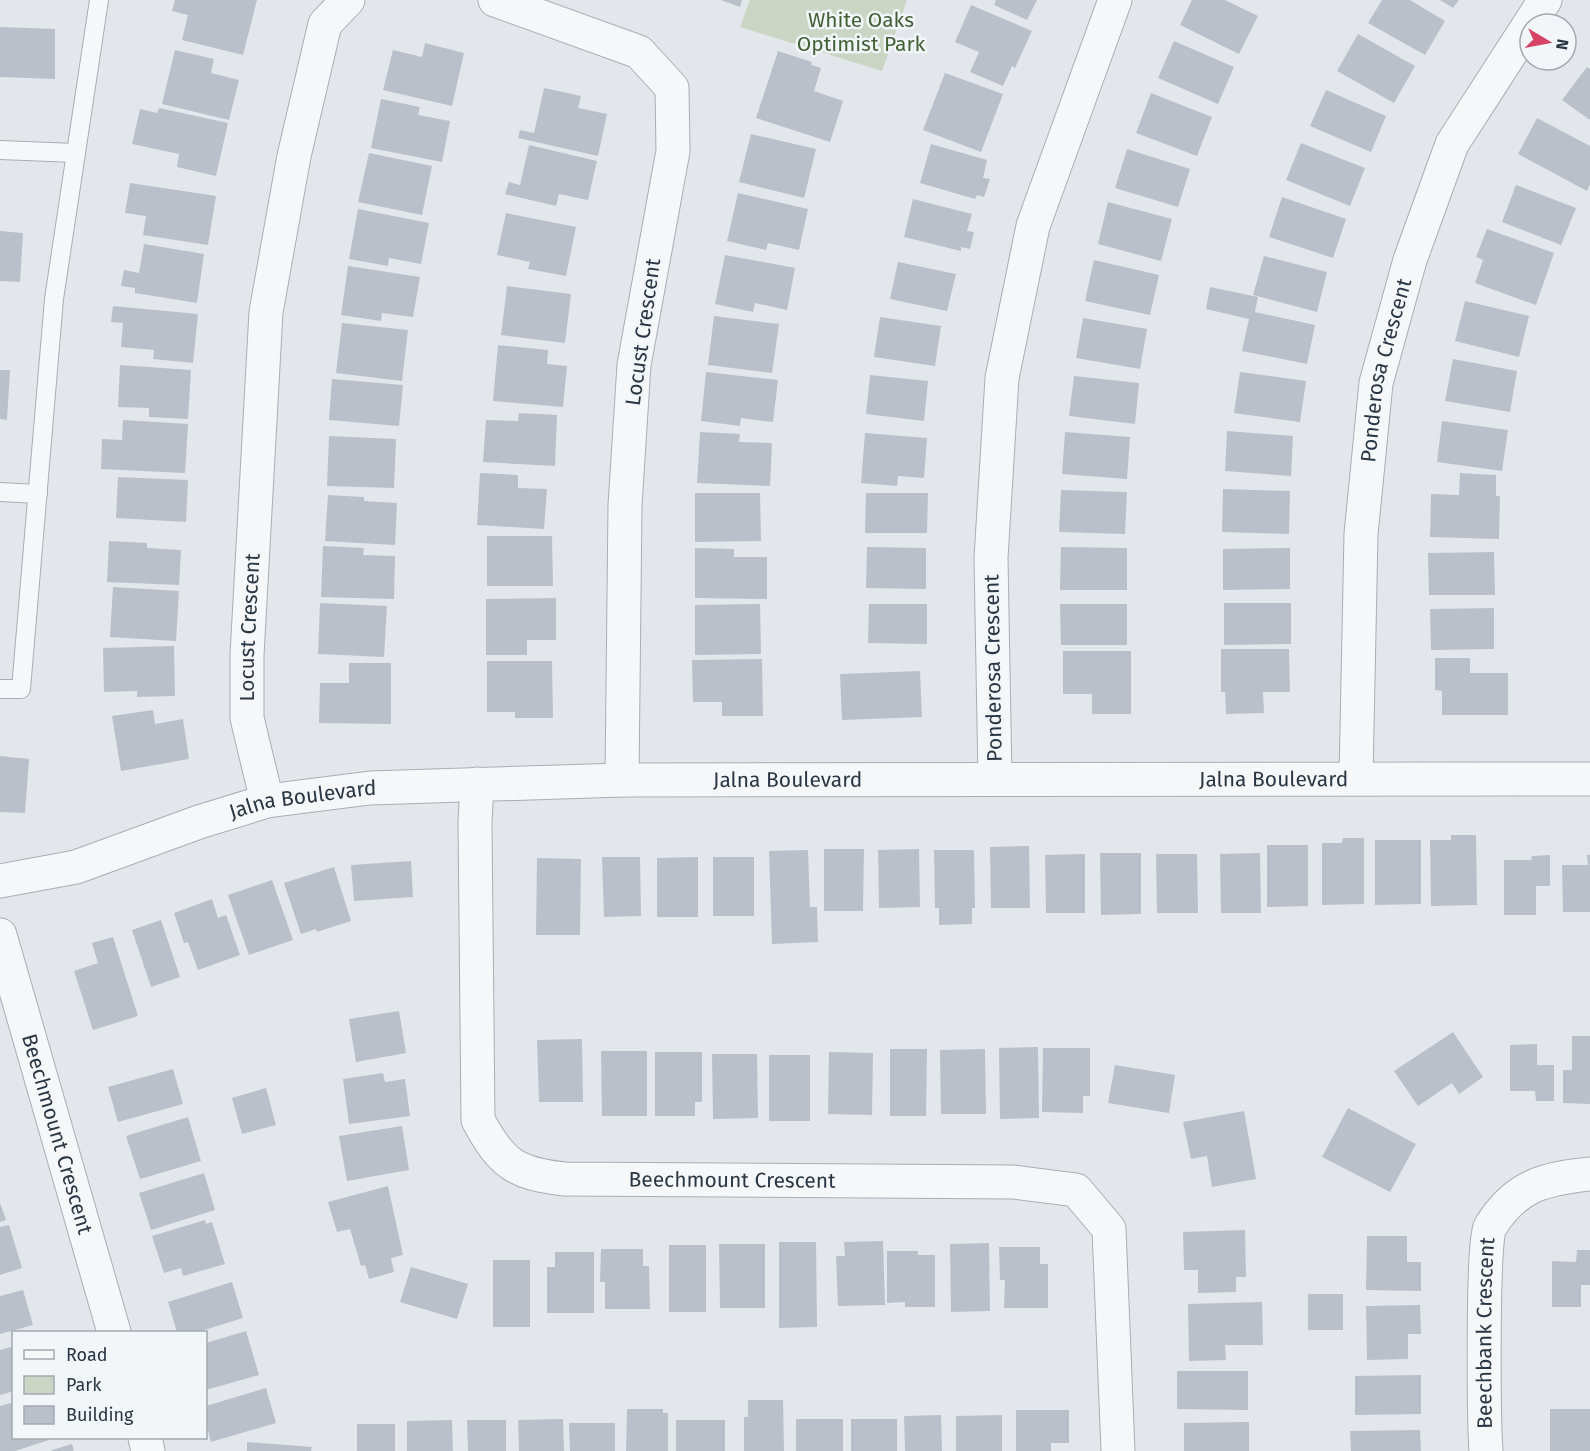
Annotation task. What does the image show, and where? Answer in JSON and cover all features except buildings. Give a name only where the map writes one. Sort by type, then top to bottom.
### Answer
[{"type":"street","name":"Locust Crescent","points":[[267,801],[247,718],[247,655],[266,312],[294,156],[325,24],[348,0]]},
{"type":"street","name":"Locust Crescent","points":[[495,0],[639,52],[672,88],[673,151],[634,365],[626,505],[622,780]]},
{"type":"street","name":"Ponderosa Crescent","points":[[995,779],[991,558],[1002,378],[1033,226],[1115,0]]},
{"type":"street","name":"Ponderosa Crescent","points":[[1356,778],[1361,534],[1376,383],[1410,260],[1452,144],[1545,0]]},
{"type":"street","name":"Jalna Boulevard","points":[[0,880],[76,867],[199,822],[267,801],[370,788],[622,780],[1590,779]]},
{"type":"street","name":"Beechmount Crescent","points":[[477,784],[475,822],[478,1120],[494,1149],[518,1169],[540,1177],[565,1179],[1014,1182],[1076,1190],[1108,1229],[1118,1451]]},
{"type":"street","name":"Beechmount Crescent","points":[[0,935],[114,1331]]},
{"type":"street","name":"Beechbank Crescent","points":[[1486,1451],[1486,1267],[1489,1229],[1521,1190],[1562,1178],[1590,1174]]},
{"type":"lane","points":[[0,689],[21,689],[54,298],[99,0]]},
{"type":"lane","points":[[0,150],[76,153]]},
{"type":"lane","points":[[0,492],[38,494]]},
{"type":"green space","name":"White Oaks Optimist Park","points":[[750,0],[907,0],[882,71],[740,27]]}]
